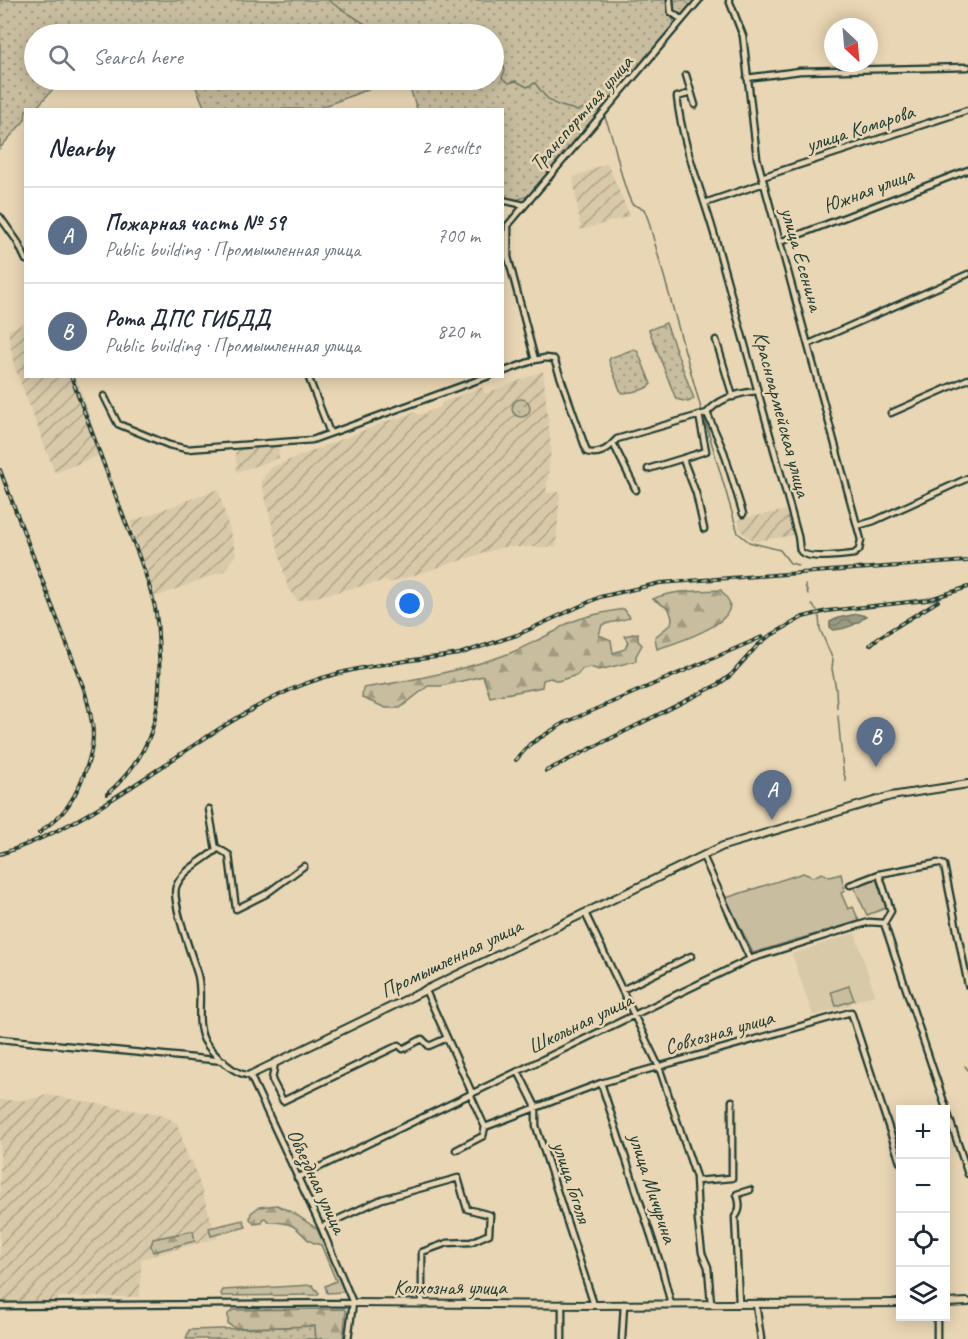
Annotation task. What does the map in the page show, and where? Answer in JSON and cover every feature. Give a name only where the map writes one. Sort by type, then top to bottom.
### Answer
[{"type":"street","points":[[670,0],[671,12],[682,20]]},
{"type":"street","name":"Транспортная улица","points":[[535,360],[508,256],[508,225],[699,0]]},
{"type":"street","name":"улица Есенина","points":[[729,0],[743,36],[757,158],[857,526]]},
{"type":"street","points":[[747,78],[800,71],[968,68]]},
{"type":"street","points":[[686,75],[695,105]]},
{"type":"street","name":"Красноармейская улица","points":[[692,93],[677,97],[680,122],[705,203],[800,550],[803,554],[812,557],[855,554],[860,550],[861,540],[857,526]]},
{"type":"street","name":"улица Комарова","points":[[705,203],[763,180],[968,110]]},
{"type":"street","name":"Южная улица","points":[[780,242],[968,170]]},
{"type":"street","points":[[504,200],[524,205]]},
{"type":"street","points":[[0,217],[17,241],[24,256]]},
{"type":"street","points":[[809,344],[968,274]]},
{"type":"street","points":[[716,340],[733,397]]},
{"type":"street","points":[[504,371],[535,360],[554,359],[587,452],[594,454],[607,450],[617,439],[707,413],[715,403],[757,391]]},
{"type":"street","points":[[309,378],[330,433]]},
{"type":"street","points":[[104,396],[118,424],[169,445],[186,449],[312,440],[483,378]]},
{"type":"street","points":[[891,413],[968,379]]},
{"type":"street","points":[[707,413],[724,452],[743,514]]},
{"type":"street","points":[[648,469],[706,451],[699,415]]},
{"type":"street","points":[[614,443],[636,490]]},
{"type":"street","points":[[684,458],[696,493],[704,528]]},
{"type":"street","points":[[857,526],[874,521],[968,478]]},
{"type":"street","name":"Промышленная улица","points":[[250,1075],[723,846],[891,796],[968,784]]},
{"type":"street","points":[[209,809],[216,850],[180,878],[175,889],[175,902],[200,983],[201,1028],[204,1039],[210,1049],[224,1061],[244,1076],[250,1075]]},
{"type":"street","points":[[216,847],[229,855],[236,909],[266,894],[304,866]]},
{"type":"street","points":[[703,856],[750,959]]},
{"type":"street","points":[[850,885],[879,874],[938,863],[945,865],[968,985]]},
{"type":"street","points":[[879,874],[891,911],[884,923],[968,1174]]},
{"type":"street","points":[[585,913],[659,1067],[696,1181],[698,1221],[702,1253],[708,1267],[711,1304]]},
{"type":"street","name":"Школьная улица","points":[[297,1178],[750,959],[869,922],[884,923]]},
{"type":"street","points":[[622,990],[691,956]]},
{"type":"street","points":[[425,989],[485,1127]]},
{"type":"street","name":"Совхозная улица","points":[[456,1150],[483,1136],[485,1127],[601,1083],[851,1011],[899,1159]]},
{"type":"street","points":[[275,1062],[272,1080],[283,1101],[399,1045],[403,1049],[422,1039],[429,1046],[447,1038]]},
{"type":"street","points":[[0,1039],[224,1061]]},
{"type":"street","name":"улица Гоголя","points":[[518,1071],[536,1107],[536,1126],[594,1305]]},
{"type":"street","name":"Объездная улица","points":[[250,1075],[321,1227],[353,1303]]},
{"type":"street","name":"улица Мичурина","points":[[601,1083],[662,1269],[671,1304]]},
{"type":"street","points":[[696,1181],[732,1178],[732,1101]]},
{"type":"street","points":[[321,1227],[382,1198],[458,1179],[467,1209],[490,1215],[489,1234],[471,1242],[447,1243],[422,1252],[422,1304]]},
{"type":"street","points":[[739,1303],[735,1217],[739,1212],[740,1203],[737,1194],[750,1190]]},
{"type":"street","points":[[950,1303],[968,1302]]},
{"type":"street","points":[[348,1339],[353,1303]]},
{"type":"street","name":"Колхозная улица","points":[[0,1306],[353,1303],[594,1305],[896,1303]]},
{"type":"street","points":[[562,1304],[562,1339]]},
{"type":"street","points":[[622,1339],[624,1304]]},
{"type":"street","points":[[756,1304],[761,1339]]},
{"type":"street","points":[[937,1321],[937,1339]]},
{"type":"shaded area","points":[[607,163],[630,216],[581,230],[573,178]]},
{"type":"shaded area","points":[[24,323],[24,378],[76,378],[102,454],[55,473],[14,365],[8,330]]},
{"type":"shaded area","points":[[543,371],[551,449],[546,493],[560,492],[556,547],[503,547],[389,583],[387,580],[298,601],[288,589],[261,481],[272,467],[395,418],[398,419],[413,412],[419,415],[441,407],[441,403],[482,387],[485,394]]},
{"type":"shaded area","points":[[278,446],[279,458],[237,472],[235,449]]},
{"type":"shaded area","points":[[218,489],[236,554],[224,571],[155,597],[130,522]]},
{"type":"shaded area","points":[[789,510],[796,535],[755,541],[744,534],[739,527],[739,519]]},
{"type":"shaded area","points":[[855,933],[875,995],[813,1016],[792,954]]},
{"type":"shaded area","points":[[48,1095],[164,1116],[177,1123],[189,1161],[192,1160],[217,1238],[141,1259],[140,1297],[59,1297],[58,1301],[0,1302],[0,1100],[24,1100]]},
{"type":"green space","points":[[0,0],[668,0],[667,8],[675,24],[528,196],[516,200],[504,198],[504,108],[417,108],[410,90],[504,90],[504,24],[24,24],[24,90],[52,90],[36,108],[24,108],[24,121],[0,148]]},
{"type":"green space","points":[[673,0],[697,0],[685,14],[680,16],[673,12]]},
{"type":"green space","points":[[197,90],[366,90],[320,108],[205,108]]},
{"type":"green space","points":[[666,323],[694,399],[688,402],[676,399],[649,330]]},
{"type":"green space","points":[[634,349],[638,352],[651,384],[642,390],[623,393],[609,361],[610,358]]},
{"type":"green space","points":[[521,399],[527,402],[530,408],[527,414],[521,417],[515,414],[512,408],[515,402]]},
{"type":"green space","points":[[721,590],[729,602],[729,610],[723,618],[702,632],[657,649],[655,637],[671,624],[672,618],[669,609],[653,599],[678,592]]},
{"type":"green space","points":[[624,609],[630,617],[602,625],[599,635],[611,640],[613,653],[625,649],[628,642],[624,636],[638,633],[638,641],[642,645],[636,661],[599,670],[590,667],[582,669],[577,675],[558,681],[550,678],[543,680],[542,687],[490,697],[483,676],[441,686],[428,686],[400,708],[386,708],[362,698],[363,688],[435,675],[488,661],[518,650],[569,622]]},
{"type":"green space","points":[[803,873],[813,877],[822,873],[830,877],[841,874],[845,891],[841,893],[848,909],[853,907],[859,921],[753,953],[726,898]]},
{"type":"green space","points":[[876,879],[886,908],[867,915],[854,887]]},
{"type":"green space","points":[[849,986],[854,1000],[836,1006],[831,992]]},
{"type":"green space","points":[[277,1205],[317,1229],[345,1289],[344,1292],[327,1293],[325,1286],[336,1281],[321,1245],[311,1241],[290,1225],[269,1222],[265,1218],[262,1219],[262,1223],[254,1224],[250,1219],[251,1213],[259,1207]]},
{"type":"green space","points":[[243,1220],[246,1227],[211,1236],[209,1228]]},
{"type":"green space","points":[[193,1231],[195,1241],[153,1252],[151,1246],[153,1239]]},
{"type":"green space","points":[[312,1285],[319,1293],[317,1295],[222,1296],[221,1294],[223,1290]]},
{"type":"green space","points":[[344,1309],[346,1311],[343,1339],[316,1339],[315,1326],[235,1328],[228,1324],[228,1314],[233,1310]]},
{"type":"green space","points":[[315,1326],[316,1339],[186,1339],[189,1330]]},
{"type":"water","points":[[857,614],[866,616],[847,627],[834,630],[830,627],[830,622],[838,618]]},
{"type":"waterway","points":[[328,0],[365,24]]},
{"type":"waterway","points":[[504,68],[504,73]]},
{"type":"waterway","points":[[504,79],[509,83],[516,81],[527,87],[535,83],[554,104],[577,111],[592,105],[597,111]]},
{"type":"waterway","points":[[605,118],[613,139],[627,194],[632,204],[644,209],[648,219],[702,412]]},
{"type":"waterway","points":[[704,417],[738,533],[749,542],[780,550],[790,563],[798,565]]},
{"type":"waterway","points":[[805,585],[808,594]]},
{"type":"waterway","points":[[812,605],[817,610]]},
{"type":"waterway","points":[[819,616],[820,629],[833,660],[837,708]]},
{"type":"waterway","points":[[838,716],[846,781]]},
{"type":"waterway","points":[[965,1066],[968,1070]]},
{"type":"railway","points":[[72,378],[145,573],[154,603],[157,625],[159,696],[151,731],[135,764],[107,794]]},
{"type":"railway","points":[[0,470],[84,689],[92,723],[90,754],[79,786],[69,805],[39,833]]},
{"type":"railway","points":[[0,854],[39,839],[76,820],[253,709],[290,690],[331,675],[373,666],[459,654],[517,635],[600,597],[660,583],[968,561]]},
{"type":"railway","points":[[546,771],[717,685],[731,675],[768,637],[803,617],[827,611],[927,600],[968,587]]},
{"type":"railway","points":[[870,645],[938,601]]},
{"type":"railway","points":[[516,760],[530,744],[564,723],[762,637]]},
{"type":"place","name":"Рота ДПС ГИБДД","points":[[876,767]]},
{"type":"place","name":"Пожарная часть № 59","points":[[772,820]]}]
